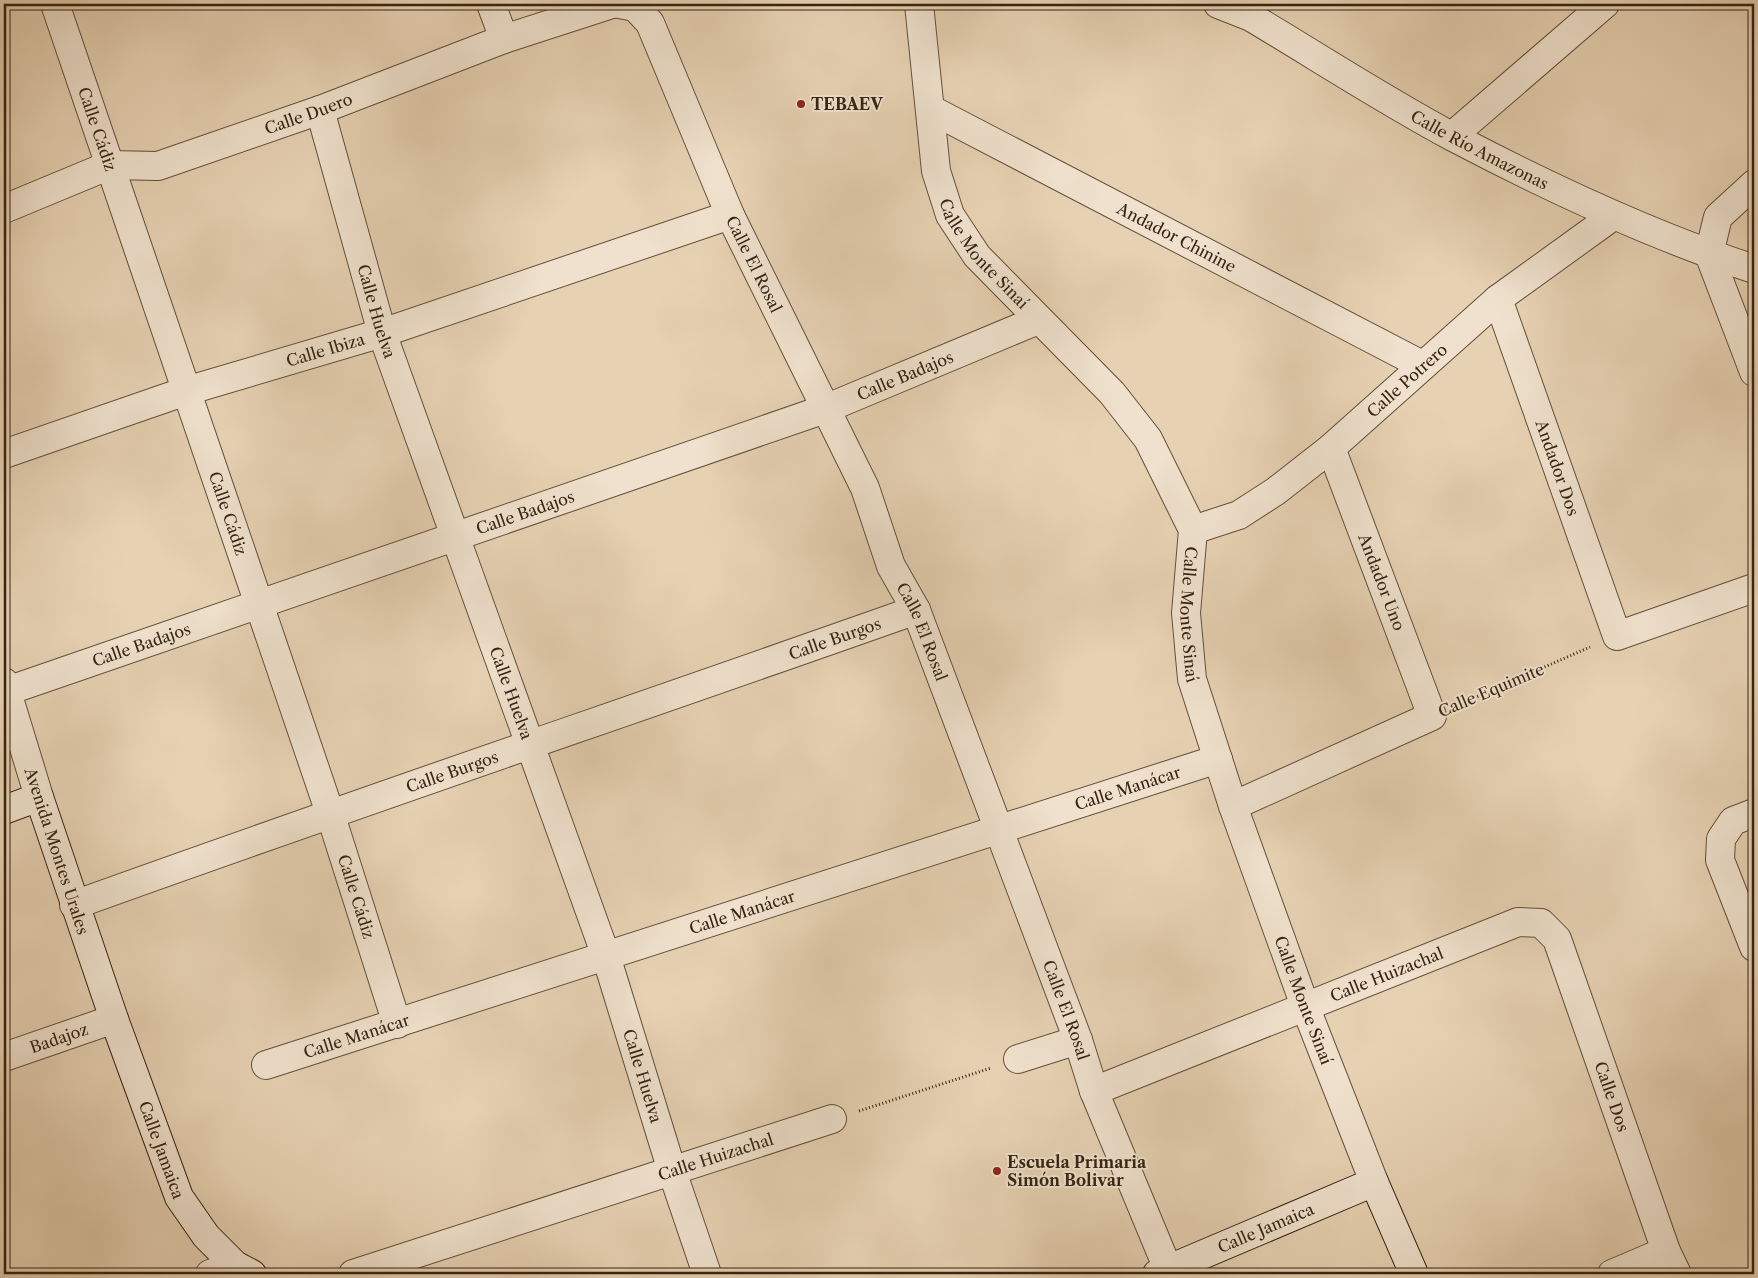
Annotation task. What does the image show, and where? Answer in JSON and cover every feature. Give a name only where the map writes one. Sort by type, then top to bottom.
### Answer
[{"type":"street","name":"Calle Cádiz","points":[[55,4],[257,604],[330,813],[397,1024]]},
{"type":"street","points":[[491,4],[504,39]]},
{"type":"street","name":"Calle Monte Sinaí","points":[[919,4],[936,171],[950,214],[977,256],[1112,393],[1148,439],[1193,530],[1186,613],[1192,679],[1233,806],[1305,1006],[1374,1182],[1414,1274]]},
{"type":"street","name":"Calle Río Amazonas","points":[[1218,4],[1259,10],[1452,136],[1613,216],[1709,254],[1754,269]]},
{"type":"street","points":[[1452,136],[1605,4]]},
{"type":"street","name":"Calle Duero","points":[[4,209],[110,165],[158,166],[320,110],[504,39],[622,5]]},
{"type":"street","name":"Calle El Rosal","points":[[622,5],[650,23],[730,215],[865,488],[891,566],[916,610],[1078,1040],[1094,1091],[1165,1273]]},
{"type":"street","name":"Andador Chinine","points":[[930,109],[1422,365]]},
{"type":"street","name":"Calle Huelva","points":[[320,110],[382,333],[529,747],[606,956],[672,1171],[707,1274]]},
{"type":"street","points":[[1754,184],[1718,217],[1709,254],[1754,372]]},
{"type":"street","name":"Calle Ibiza","points":[[4,454],[186,391],[382,333],[730,215]]},
{"type":"street","name":"Calle Potrero","points":[[1193,530],[1239,515],[1276,491],[1331,448],[1498,299],[1613,216]]},
{"type":"street","name":"Andador Dos","points":[[1498,299],[1617,636]]},
{"type":"street","name":"Calle Badajos","points":[[5,687],[257,604],[825,409],[1038,320]]},
{"type":"street","name":"Andador Uno","points":[[1331,448],[1432,716]]},
{"type":"street","points":[[1617,636],[1754,588]]},
{"type":"street","name":"Calle Burgos","points":[[74,906],[330,813],[529,747],[916,610]]},
{"type":"street","name":"Avenida Montes Urales","points":[[5,687],[74,906],[114,1019]]},
{"type":"street","name":"Calle Equimite","points":[[1233,806],[1432,716]]},
{"type":"street","name":"Calle Manácar","points":[[266,1065],[998,828],[1218,759]]},
{"type":"street","points":[[4,810],[39,797]]},
{"type":"street","points":[[1754,813],[1734,821],[1721,839],[1720,860],[1754,947]]},
{"type":"street","name":"Calle Huizachal","points":[[1094,1091],[1518,922],[1541,923]]},
{"type":"street","name":"Calle Dos","points":[[1541,923],[1557,939],[1672,1263]]},
{"type":"street","name":"Badajoz","points":[[4,1058],[114,1019]]},
{"type":"street","name":"Calle Jamaica","points":[[114,1019],[179,1197],[233,1271]]},
{"type":"street","points":[[1018,1059],[1078,1040]]},
{"type":"street","name":"Calle Huizachal","points":[[353,1274],[832,1120]]},
{"type":"street","name":"Calle Jamaica","points":[[1165,1273],[1374,1182]]},
{"type":"street","points":[[1612,1274],[1672,1263]]},
{"type":"path","name":"Calle Equimite","points":[[1432,716],[1617,636]]},
{"type":"path","points":[[832,1120],[1018,1059]]},
{"type":"place","name":"TEBAEV","points":[[801,104]]},
{"type":"place","name":"Escuela Primaria Simón Bolivar","points":[[997,1171]]}]
